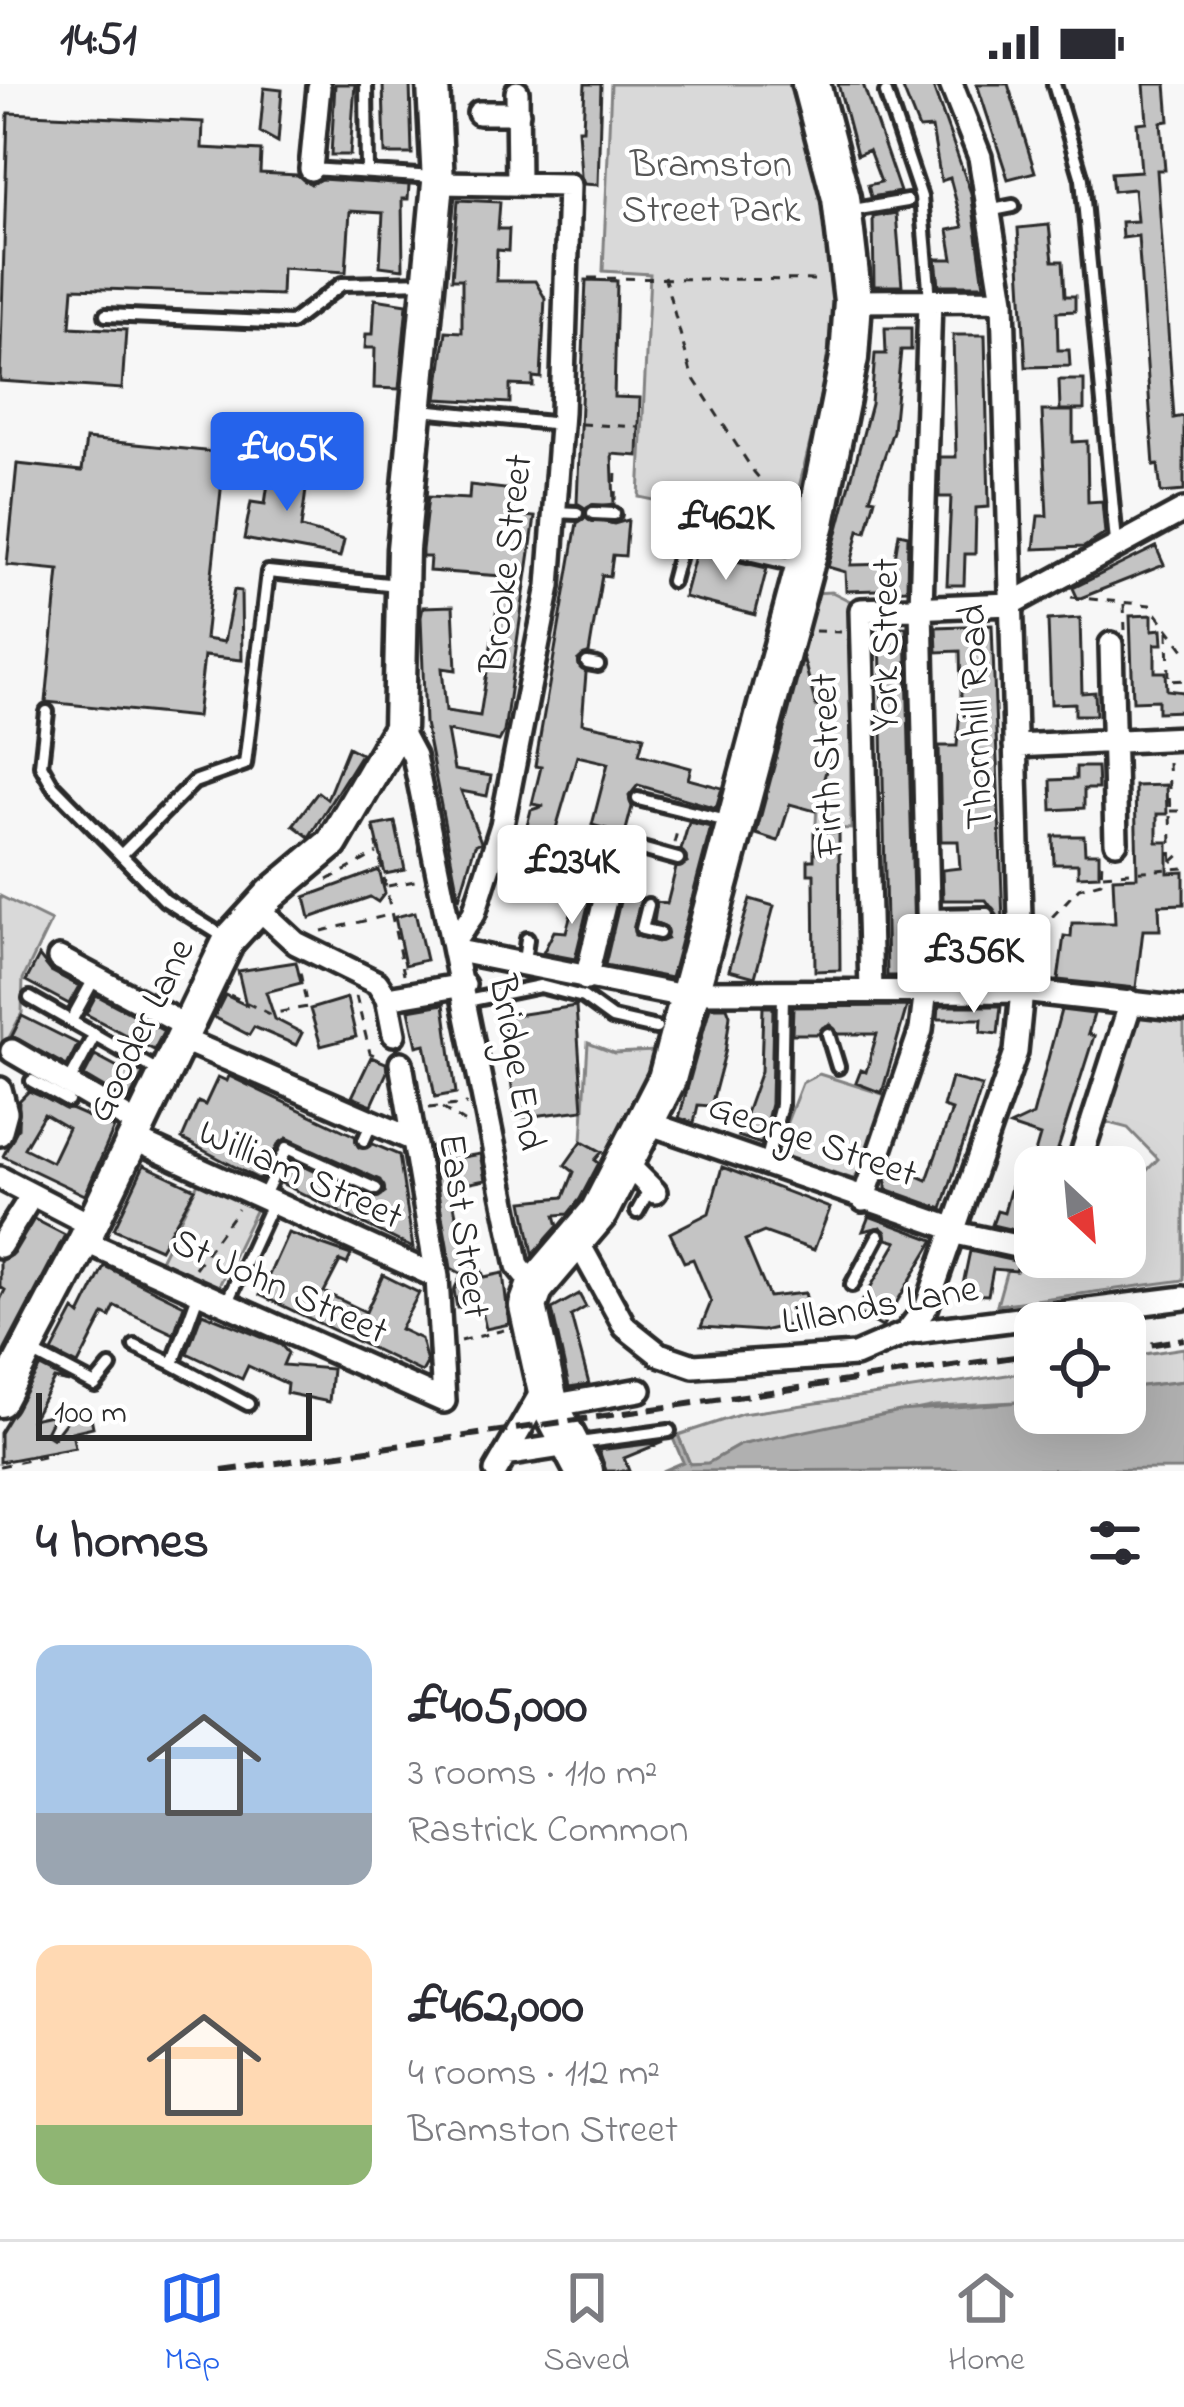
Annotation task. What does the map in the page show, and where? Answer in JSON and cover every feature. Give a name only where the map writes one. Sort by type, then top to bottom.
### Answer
[{"type":"main road","points":[[577,1464],[547,1397],[529,1324],[535,1287],[644,1181],[648,1123],[667,1079],[715,868],[736,824],[816,523],[849,358],[852,291],[844,211],[811,84]]},
{"type":"street","points":[[399,728],[401,586],[438,180],[433,84]]},
{"type":"street","name":"Thornhill Road","points":[[906,1333],[927,1306],[1016,1052],[1022,991],[1003,208],[951,84]]},
{"type":"street","points":[[311,169],[319,87]]},
{"type":"street","points":[[438,180],[518,184],[518,103],[478,113]]},
{"type":"street","name":"Brooke Street","points":[[457,946],[474,914],[502,825],[546,657],[549,586],[566,512],[561,424],[568,185],[518,184]]},
{"type":"street","points":[[852,291],[1003,300]]},
{"type":"street","name":"York Street","points":[[863,1199],[921,1030],[928,990],[921,608],[930,299]]},
{"type":"street","points":[[861,621],[921,608],[1011,604],[1117,542],[1184,510]]},
{"type":"street","name":"Firth Street","points":[[861,621],[872,991]]},
{"type":"street","points":[[1111,644],[1116,842]]},
{"type":"street","name":"Bridge End","points":[[399,728],[411,745],[457,946],[518,1266],[535,1287]]},
{"type":"street","name":"Gooder Lane","points":[[0,1401],[88,1233],[229,940],[257,907],[332,843],[399,728]]},
{"type":"street","points":[[1015,746],[1176,738]]},
{"type":"street","points":[[586,979],[608,888]]},
{"type":"street","points":[[257,907],[292,939],[356,967],[397,996],[466,993]]},
{"type":"street","points":[[457,946],[586,979],[690,994],[783,993],[828,998],[872,991],[1022,991],[1184,1009]]},
{"type":"street","points":[[59,958],[182,1032],[302,1083],[368,1131],[414,1140]]},
{"type":"street","points":[[394,1034],[397,996]]},
{"type":"street","points":[[1085,1146],[1131,1003]]},
{"type":"street","name":"William Street","points":[[12,1051],[136,1134],[260,1198],[437,1277]]},
{"type":"street","name":"East Street","points":[[402,1065],[437,1277],[444,1401]]},
{"type":"street","points":[[0,1089],[6,1112],[0,1134]]},
{"type":"street","name":"George Street","points":[[648,1123],[863,1199],[887,1215],[1014,1245]]},
{"type":"street","name":"St John Street","points":[[0,1178],[192,1289],[444,1401]]},
{"type":"street","points":[[0,1246],[32,1195]]},
{"type":"street","name":"Lillands Lane","points":[[578,1242],[625,1328],[659,1354],[680,1362],[727,1366],[855,1355],[906,1333],[1184,1298]]},
{"type":"street","points":[[501,1463],[547,1397],[640,1390]]},
{"type":"street","points":[[501,1463],[577,1464]]},
{"type":"lane","points":[[366,84],[367,172]]},
{"type":"lane","points":[[1054,84],[1082,179],[1117,542]]},
{"type":"lane","points":[[886,93],[921,197],[930,299]]},
{"type":"lane","points":[[311,169],[438,180]]},
{"type":"lane","points":[[844,211],[907,201]]},
{"type":"lane","points":[[106,315],[291,323],[343,284],[430,282]]},
{"type":"lane","points":[[416,410],[518,425],[561,424]]},
{"type":"lane","points":[[593,513],[614,514]]},
{"type":"lane","points":[[672,581],[683,539],[803,567]]},
{"type":"lane","points":[[124,852],[194,782],[245,764],[268,572],[401,586]]},
{"type":"lane","points":[[46,712],[41,755],[47,777],[124,852],[165,900],[229,940]]},
{"type":"lane","points":[[638,799],[736,824]]},
{"type":"lane","points":[[638,848],[679,859]]},
{"type":"lane","points":[[648,905],[642,928],[659,933]]},
{"type":"lane","points":[[928,915],[987,914]]},
{"type":"lane","points":[[524,966],[527,939]]},
{"type":"lane","points":[[71,1021],[95,977]]},
{"type":"lane","points":[[466,993],[540,986],[583,997],[611,1018],[656,1028]]},
{"type":"lane","points":[[765,1166],[781,1106],[783,993]]},
{"type":"lane","points":[[30,998],[163,1074]]},
{"type":"lane","points":[[32,1081],[68,1092],[95,1034]]},
{"type":"lane","points":[[828,1034],[838,1067]]},
{"type":"lane","points":[[226,1304],[260,1198],[287,1148],[351,1171],[376,1189]]},
{"type":"lane","points":[[637,1212],[644,1181]]},
{"type":"lane","points":[[852,1285],[878,1236]]},
{"type":"lane","points":[[173,1364],[192,1289]]},
{"type":"lane","points":[[134,1346],[248,1404]]},
{"type":"lane","points":[[29,1350],[95,1385],[110,1367]]},
{"type":"lane","points":[[577,1464],[669,1431]]},
{"type":"path","points":[[564,278],[664,276],[852,291]]},
{"type":"path","points":[[664,276],[692,376],[784,515],[816,523]]},
{"type":"path","points":[[561,424],[639,427]]},
{"type":"path","points":[[614,514],[616,468]]},
{"type":"path","points":[[1090,599],[1150,604],[1184,650]]},
{"type":"path","points":[[800,631],[861,621]]},
{"type":"path","points":[[1168,628],[1169,681],[1184,680]]},
{"type":"path","points":[[1172,865],[1170,812],[1176,738]]},
{"type":"path","points":[[1170,812],[1184,811]]},
{"type":"path","points":[[372,824],[392,915],[397,996]]},
{"type":"path","points":[[1035,944],[1039,931],[1079,888],[1097,886],[1102,874],[1101,842],[1116,842]]},
{"type":"path","points":[[1172,865],[1184,851]]},
{"type":"path","points":[[325,882],[379,852]]},
{"type":"path","points":[[1102,874],[1172,865],[1184,868]]},
{"type":"path","points":[[386,887],[415,880]]},
{"type":"path","points":[[206,984],[270,1014],[307,1006],[292,939],[392,915]]},
{"type":"path","points":[[356,967],[370,1053],[402,1065]]},
{"type":"path","points":[[409,1110],[461,1105]]},
{"type":"path","points":[[440,1107],[481,1133]]},
{"type":"path","points":[[192,1289],[260,1198]]},
{"type":"path","points":[[442,1345],[529,1324]]},
{"type":"path","points":[[0,1466],[53,1455]]},
{"type":"green space","name":"Bramston Street Park","points":[[611,84],[789,84],[824,204],[833,281],[822,388],[789,528],[639,497],[650,274],[603,271]]},
{"type":"green space","points":[[832,592],[850,601],[851,829],[816,827],[831,726],[829,709],[816,706],[798,650],[813,593]]},
{"type":"green space","points":[[0,896],[51,921],[23,979],[22,1013],[2,1051]]},
{"type":"green space","points":[[1140,1013],[1184,1019],[1184,1280],[997,1305],[1007,1269],[1014,1271],[1014,1278],[1146,1278],[1146,1171],[1158,1159],[1128,1128],[1105,1122]]},
{"type":"green space","points":[[588,1043],[614,1053],[655,1051],[636,1110],[610,1156],[582,1141]]},
{"type":"green space","points":[[819,1074],[889,1096],[864,1165],[853,1179],[775,1153],[802,1083]]},
{"type":"green space","points":[[199,1181],[256,1209],[218,1288],[160,1260]]},
{"type":"green space","points":[[1184,1348],[1184,1381],[1146,1386],[1146,1354]]},
{"type":"green space","points":[[1014,1374],[1014,1402],[935,1406],[740,1445],[708,1463],[690,1464],[678,1435],[742,1414]]},
{"type":"shaded area","points":[[1184,1381],[1184,1469],[662,1471],[683,1462],[672,1436],[678,1435],[690,1464],[708,1463],[740,1445],[900,1411],[1014,1403],[1014,1434],[1146,1434],[1146,1386]]},
{"type":"building","points":[[335,84],[355,84],[350,155],[331,155]]},
{"type":"building","points":[[383,84],[410,84],[412,154],[385,154]]},
{"type":"building","points":[[585,84],[601,84],[598,185],[584,184],[581,176],[578,129],[583,129]]},
{"type":"building","points":[[838,84],[863,84],[900,192],[871,197],[868,185],[881,182],[869,150],[857,155]]},
{"type":"building","points":[[901,84],[932,84],[971,193],[984,285],[939,285],[936,259],[953,259],[948,230],[963,227],[950,178],[941,181],[932,128],[919,129]]},
{"type":"building","points":[[977,84],[1008,84],[1035,172],[1008,179]]},
{"type":"building","points":[[1144,84],[1166,84],[1169,121],[1161,122],[1165,170],[1157,170],[1174,418],[1184,416],[1184,491],[1161,493],[1158,465],[1154,466],[1138,236],[1122,238],[1121,222],[1137,221],[1134,189],[1113,191],[1111,173],[1141,171],[1137,123],[1147,122]]},
{"type":"building","points":[[264,88],[282,90],[278,142],[260,132]]},
{"type":"building","points":[[8,113],[203,122],[202,148],[261,151],[260,173],[297,175],[311,184],[321,179],[409,185],[408,199],[402,199],[403,269],[380,266],[383,213],[350,211],[346,272],[282,268],[281,295],[73,288],[70,327],[126,330],[122,389],[0,381]]},
{"type":"building","points":[[458,200],[500,202],[498,229],[509,229],[508,251],[497,250],[496,281],[535,281],[545,298],[541,378],[533,377],[533,386],[510,385],[510,403],[437,399],[446,331],[462,332],[462,279],[452,279]]},
{"type":"building","points":[[896,213],[902,286],[874,286],[873,217]]},
{"type":"building","points":[[1049,225],[1053,261],[1063,261],[1065,296],[1075,296],[1075,311],[1057,312],[1058,350],[1069,350],[1070,366],[1026,367],[1018,228]]},
{"type":"building","points":[[586,280],[617,281],[614,397],[640,398],[638,456],[612,454],[614,504],[585,508],[577,503]]},
{"type":"building","points":[[375,299],[407,304],[399,389],[374,388],[375,348],[365,348],[366,334],[373,334]]},
{"type":"building","points":[[885,328],[911,328],[911,350],[901,350],[893,431],[870,498],[875,499],[866,532],[859,530],[851,565],[894,564],[899,533],[908,535],[907,589],[846,591],[845,572],[828,567],[871,404],[875,354],[886,354]]},
{"type":"building","points":[[953,335],[985,335],[989,507],[976,508],[975,554],[965,554],[964,585],[947,585],[951,497],[939,497],[940,457],[956,457]]},
{"type":"building","points":[[1059,380],[1084,380],[1084,410],[1060,410]]},
{"type":"building","points":[[1042,411],[1073,411],[1073,442],[1087,441],[1088,502],[1102,501],[1105,534],[1084,547],[1034,549],[1038,516],[1047,516]]},
{"type":"building","points":[[312,427],[337,428],[334,460],[309,458]]},
{"type":"building","points":[[86,439],[225,453],[205,639],[224,642],[234,590],[241,591],[242,660],[204,656],[197,717],[46,702],[59,570],[7,565],[17,464],[82,471]]},
{"type":"building","points":[[271,462],[309,467],[301,528],[344,540],[340,557],[244,539],[251,502],[265,504]]},
{"type":"building","points":[[470,485],[514,490],[512,515],[535,517],[504,732],[499,741],[447,731],[454,770],[491,776],[487,796],[461,791],[481,842],[475,845],[459,899],[425,723],[421,617],[423,607],[453,606],[456,670],[442,668],[446,711],[480,716],[502,576],[429,571],[430,557],[422,557],[422,550],[428,497],[469,499]]},
{"type":"building","points":[[585,518],[614,524],[628,520],[625,556],[613,555],[610,576],[602,575],[589,653],[578,660],[586,673],[582,723],[644,736],[639,754],[691,768],[688,779],[722,788],[716,808],[638,785],[629,796],[632,807],[625,834],[592,825],[608,763],[577,756],[548,856],[521,849],[531,810],[544,806],[532,804],[541,767],[535,766],[577,523]]},
{"type":"building","points":[[1156,547],[1164,565],[1078,599],[1073,588]]},
{"type":"building","points":[[696,552],[767,568],[755,615],[684,597]]},
{"type":"building","points":[[1152,615],[1152,630],[1162,629],[1163,644],[1155,644],[1155,672],[1166,672],[1167,690],[1184,692],[1184,711],[1158,712],[1158,700],[1133,701],[1130,616]]},
{"type":"building","points":[[1080,618],[1082,693],[1095,692],[1096,715],[1075,715],[1075,703],[1051,704],[1048,620]]},
{"type":"building","points":[[992,625],[1005,975],[945,976],[944,931],[950,930],[950,947],[980,947],[980,930],[987,930],[997,915],[986,900],[943,900],[942,870],[960,868],[958,841],[941,841],[939,746],[957,746],[960,651],[937,652],[936,627]]},
{"type":"building","points":[[906,627],[915,976],[887,976],[880,628]]},
{"type":"building","points":[[803,657],[816,706],[828,709],[834,742],[815,811],[790,804],[778,841],[756,834]]},
{"type":"building","points":[[348,747],[361,754],[309,837],[293,825],[318,792],[327,799]]},
{"type":"building","points":[[1076,767],[1097,767],[1098,789],[1084,789],[1084,808],[1052,810],[1051,780],[1076,779]]},
{"type":"building","points":[[1166,785],[1167,814],[1157,814],[1157,842],[1168,842],[1168,873],[1184,872],[1184,904],[1159,905],[1160,930],[1143,930],[1136,988],[1058,980],[1064,936],[1071,937],[1072,923],[1115,923],[1113,878],[1137,877],[1135,786]]},
{"type":"building","points":[[395,822],[405,870],[385,874],[374,826]]},
{"type":"building","points":[[689,822],[711,827],[671,978],[605,965],[622,893],[642,898],[635,935],[657,942],[667,939],[666,927],[654,922],[657,902],[667,904],[676,868],[687,863],[681,850]]},
{"type":"building","points":[[839,832],[840,970],[815,971],[814,874],[808,874],[808,860],[814,860],[814,833]]},
{"type":"building","points":[[1053,836],[1084,836],[1085,853],[1099,853],[1099,875],[1078,876],[1078,864],[1054,864]]},
{"type":"building","points":[[379,870],[385,893],[378,902],[370,897],[310,918],[305,897]]},
{"type":"building","points":[[580,882],[593,885],[575,959],[543,953],[554,931],[566,932]]},
{"type":"building","points":[[750,899],[774,906],[755,977],[729,970]]},
{"type":"building","points":[[415,912],[426,960],[405,965],[395,917]]},
{"type":"building","points":[[39,956],[51,971],[79,986],[69,1004],[26,981]]},
{"type":"building","points":[[296,962],[301,983],[266,992],[275,1019],[302,1033],[296,1045],[254,1027],[249,1035],[214,1017],[225,995],[246,1005],[238,971]]},
{"type":"building","points":[[96,995],[164,1031],[154,1050],[86,1014]]},
{"type":"building","points":[[347,998],[356,1037],[321,1046],[310,1009]]},
{"type":"building","points":[[444,1004],[456,1093],[435,1097],[425,1044],[417,1046],[409,1010]]},
{"type":"building","points":[[576,1006],[583,1110],[516,1118],[503,1017]]},
{"type":"building","points":[[907,1006],[882,1093],[856,1083],[861,1070],[866,1072],[877,1034],[838,1034],[829,1024],[818,1034],[792,1034],[793,1007]]},
{"type":"building","points":[[939,1006],[1001,1006],[998,1034],[981,1032],[982,1019],[938,1019]]},
{"type":"building","points":[[710,1007],[727,1007],[730,1015],[725,1053],[711,1106],[698,1105],[694,1123],[679,1118]]},
{"type":"building","points":[[763,1007],[773,1007],[771,1104],[761,1144],[738,1136],[761,1071]]},
{"type":"building","points":[[1061,1010],[1094,1014],[1088,1034],[1094,1036],[1059,1146],[1037,1146],[1040,1136],[1010,1126],[1033,1115]]},
{"type":"building","points":[[22,1016],[78,1044],[67,1066],[12,1036]]},
{"type":"building","points":[[95,1055],[127,1072],[131,1066],[143,1074],[128,1102],[84,1076]]},
{"type":"building","points":[[371,1057],[386,1063],[387,1072],[372,1105],[352,1097]]},
{"type":"building","points":[[229,1076],[355,1136],[359,1148],[373,1144],[399,1155],[413,1248],[281,1183],[292,1161],[373,1198],[385,1192],[380,1180],[287,1138],[278,1144],[260,1180],[182,1139],[198,1102],[205,1105],[218,1077],[227,1081]]},
{"type":"building","points":[[951,1078],[982,1086],[942,1209],[886,1189],[886,1179],[891,1164],[927,1180],[952,1110],[943,1107]]},
{"type":"building","points":[[29,1091],[114,1128],[85,1195],[3,1156],[18,1128],[19,1101]],"holes":[[[44,1114],[68,1128],[52,1162],[24,1148]]]},
{"type":"building","points":[[582,1141],[602,1152],[595,1160],[599,1163],[580,1199],[568,1214],[555,1215],[558,1226],[533,1254],[523,1201],[564,1197],[574,1172],[565,1165]]},
{"type":"building","points":[[441,1145],[445,1160],[480,1154],[485,1180],[451,1187],[452,1195],[464,1254],[474,1251],[484,1277],[503,1273],[509,1324],[486,1329],[481,1307],[457,1308],[454,1290],[462,1274],[451,1268],[430,1147]]},
{"type":"building","points":[[144,1165],[195,1189],[160,1249],[114,1229]]},
{"type":"building","points":[[722,1167],[830,1208],[814,1250],[764,1232],[745,1240],[769,1297],[805,1293],[812,1320],[762,1331],[701,1327],[711,1302],[693,1259],[684,1262],[670,1233],[709,1213]]},
{"type":"building","points":[[1014,1179],[1014,1230],[992,1225],[997,1211],[1004,1213]]},
{"type":"building","points":[[869,1216],[934,1240],[882,1327],[856,1312],[897,1242],[887,1239],[881,1227],[863,1231]]},
{"type":"building","points":[[34,1219],[65,1235],[0,1359],[0,1300],[5,1290],[0,1287],[0,1261],[13,1254]]},
{"type":"building","points":[[288,1233],[351,1255],[347,1264],[340,1261],[324,1292],[366,1312],[383,1275],[419,1293],[400,1329],[421,1339],[427,1363],[422,1372],[260,1295]]},
{"type":"building","points":[[970,1251],[1014,1261],[1014,1271],[993,1269],[988,1295],[961,1294]]},
{"type":"building","points":[[104,1266],[184,1305],[174,1334],[115,1306],[110,1317],[104,1314],[78,1365],[52,1352],[74,1310],[80,1315]]},
{"type":"building","points":[[579,1294],[586,1307],[571,1316],[589,1384],[569,1387],[552,1309]]},
{"type":"building","points":[[202,1313],[281,1345],[288,1353],[283,1365],[332,1369],[329,1402],[286,1393],[287,1384],[248,1366],[242,1379],[187,1353]]},
{"type":"building","points":[[40,1367],[69,1382],[54,1379],[32,1419],[55,1414],[45,1434],[53,1439],[75,1410],[89,1407],[93,1427],[72,1432],[75,1448],[0,1462],[0,1433]]},
{"type":"building","points":[[663,1442],[624,1458],[629,1471],[606,1471],[599,1450]]},
{"type":"railway","points":[[1146,1345],[1184,1339]]},
{"type":"railway","points":[[222,1471],[1014,1357]]}]
